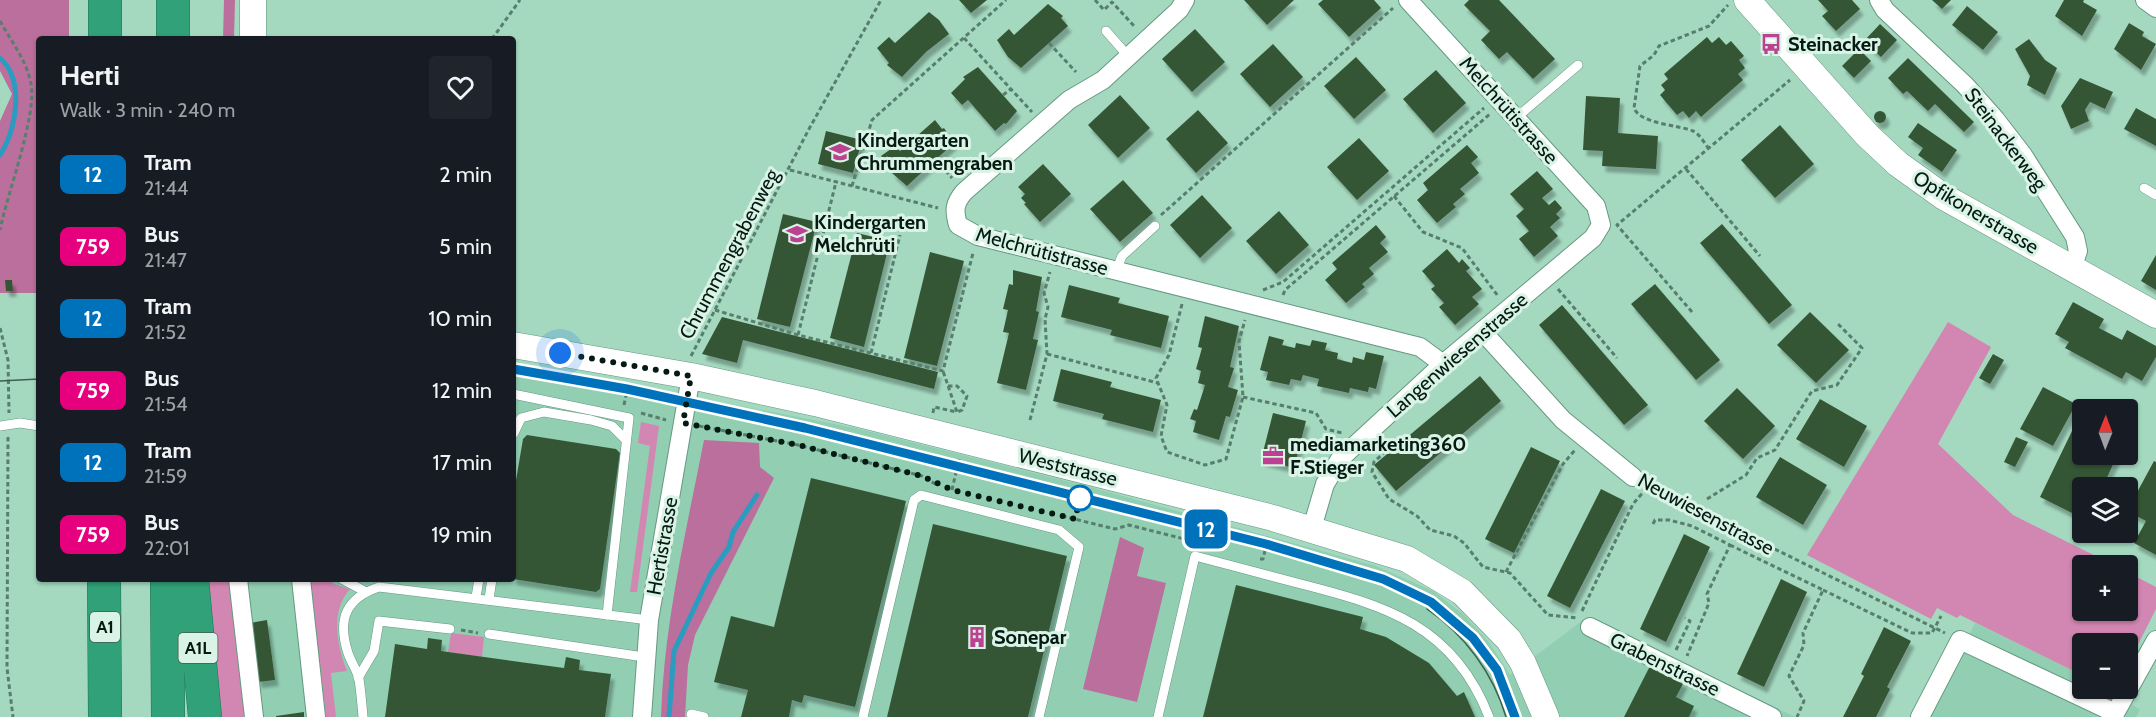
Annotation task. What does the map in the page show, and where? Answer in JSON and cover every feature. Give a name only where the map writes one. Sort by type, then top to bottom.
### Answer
[{"type":"highway","points":[[105,0],[105,36]]},
{"type":"highway","points":[[173,0],[173,36]]},
{"type":"highway","name":"A1","points":[[104,582],[105,717]]},
{"type":"highway","points":[[167,582],[168,717]]},
{"type":"highway","name":"A1L","points":[[192,582],[205,717]]},
{"type":"highway","name":"A1L","points":[[160,717],[168,678]]},
{"type":"main road","points":[[253,36],[254,0]]},
{"type":"main road","name":"Opfikonerstrasse","points":[[1747,0],[1867,135],[1898,164],[1944,197],[2156,315]]},
{"type":"main road","name":"Weststrasse","points":[[516,346],[691,376],[815,403],[1312,528],[1407,559],[1462,592],[1509,640],[1523,663],[1546,717]]},
{"type":"street","name":"Melchrütistrasse","points":[[1185,0],[1179,9],[1103,80],[1069,100],[964,192],[956,202],[954,212],[958,225],[978,236],[1420,347],[1443,364]]},
{"type":"street","name":"Steinackerweg","points":[[1879,0],[1885,10],[1965,84],[2023,155],[2075,237],[2078,251],[2072,268]]},
{"type":"street","points":[[2145,0],[2156,8]]},
{"type":"street","name":"Melchrütistrasse","points":[[1402,2],[1516,118],[1596,206],[1601,225]]},
{"type":"street","name":"Langenwiesenstrasse","points":[[1312,528],[1324,484],[1340,459],[1443,364],[1593,238],[1601,225]]},
{"type":"street","name":"Neuwiesenstrasse","points":[[1482,332],[1563,420],[1640,481]]},
{"type":"street","name":"Hertistrasse","points":[[642,717],[644,657],[649,620],[691,376]]},
{"type":"street","points":[[238,582],[254,717]]},
{"type":"street","points":[[301,582],[316,717]]},
{"type":"street","name":"Grabenstrasse","points":[[1584,622],[1772,717]]},
{"type":"street","points":[[1920,717],[1960,640],[2114,715],[2156,641]]},
{"type":"lane","points":[[1107,31],[1128,56]]},
{"type":"lane","points":[[1516,118],[1578,66]]},
{"type":"lane","points":[[2144,188],[2156,195]]},
{"type":"lane","points":[[1116,271],[1122,256],[1155,226]]},
{"type":"lane","points":[[516,395],[629,418],[606,615]]},
{"type":"lane","points":[[516,429],[521,418],[544,412],[612,426],[626,440]]},
{"type":"lane","points":[[4,425],[36,426]]},
{"type":"lane","points":[[863,717],[914,501],[921,495],[1059,530],[1079,547],[1039,717]]},
{"type":"lane","points":[[1158,717],[1195,556],[1364,600],[1407,620],[1438,642],[1460,663],[1489,717]]},
{"type":"lane","points":[[348,582],[366,591]]},
{"type":"lane","points":[[476,597],[478,582]]},
{"type":"lane","points":[[489,598],[492,582]]},
{"type":"lane","points":[[363,717],[358,678],[347,652],[344,619],[351,602],[366,591],[379,587],[489,598],[649,620]]},
{"type":"lane","points":[[358,678],[374,651],[379,621],[450,629]]},
{"type":"lane","points":[[489,634],[644,657]]},
{"type":"lane","points":[[692,714],[704,717]]},
{"type":"path","points":[[494,36],[520,0]]},
{"type":"path","points":[[789,170],[809,129],[881,0]]},
{"type":"path","points":[[852,186],[872,120],[1006,0]]},
{"type":"path","points":[[1095,0],[1104,10],[1113,1],[1140,33]]},
{"type":"path","points":[[1709,149],[1695,131],[1645,119],[1636,113],[1634,108],[1640,66],[1654,55],[1659,46],[1689,36],[1709,26],[1725,10],[1730,0]]},
{"type":"path","points":[[1155,226],[1156,219],[1402,2]]},
{"type":"path","points":[[0,21],[26,68],[31,96],[27,126],[0,230]]},
{"type":"path","points":[[964,38],[1032,112]]},
{"type":"path","points":[[1049,44],[1076,72]]},
{"type":"path","points":[[1692,312],[1617,225],[1797,74]]},
{"type":"path","points":[[1003,95],[1011,89]]},
{"type":"path","points":[[1260,297],[1262,290],[1283,282],[1487,106]]},
{"type":"path","points":[[1281,302],[1285,290],[1496,109]]},
{"type":"path","points":[[936,159],[955,181]]},
{"type":"path","points":[[1686,169],[1760,256]]},
{"type":"path","name":"Chrummengrabenweg","points":[[691,376],[691,356],[789,170],[954,212]]},
{"type":"path","points":[[798,335],[837,182]]},
{"type":"path","points":[[1394,196],[1423,232],[1461,248],[1472,261],[1473,267],[1502,301]]},
{"type":"path","points":[[871,353],[900,236]]},
{"type":"path","points":[[957,412],[943,371],[976,244]]},
{"type":"path","points":[[1030,420],[1047,354],[1045,319],[1047,307],[1044,293],[1050,271]]},
{"type":"path","points":[[1554,283],[1617,358]]},
{"type":"path","points":[[1184,296],[1170,355],[1156,378],[1167,405],[1161,436],[1167,452],[1205,465],[1226,459],[1243,396],[1239,341],[1244,324]]},
{"type":"path","points":[[715,310],[798,335],[943,371]]},
{"type":"path","points":[[1707,499],[1746,475],[1757,459],[1775,450],[1812,391],[1837,386],[1862,348],[1837,323]]},
{"type":"path","points":[[0,328],[8,360],[4,425],[7,668],[13,717]]},
{"type":"path","points":[[1047,354],[1109,369],[1114,374],[1158,383]]},
{"type":"path","points":[[628,383],[624,407],[652,417],[798,445],[922,476],[952,490],[963,492]]},
{"type":"path","points":[[932,415],[934,407],[957,412],[962,410],[967,396],[957,386],[948,386]]},
{"type":"path","points":[[1243,396],[1316,413],[1326,429],[1346,436]]},
{"type":"path","points":[[1380,434],[1391,446],[1374,462],[1372,472],[1389,499],[1417,516],[1430,530],[1454,536],[1464,543],[1483,567],[1506,572],[1548,615],[1584,622],[1633,504],[1640,481]]},
{"type":"path","points":[[1506,572],[1563,464],[1580,444]]},
{"type":"path","points":[[952,490],[959,457]]},
{"type":"path","name":"Neuwiesenstrasse","points":[[1640,481],[1935,629]]},
{"type":"path","points":[[1061,516],[1115,529],[1129,525],[1201,543]]},
{"type":"path","points":[[1653,525],[1655,520],[1669,520],[1692,526],[1912,633],[1932,633],[1941,616]]},
{"type":"path","points":[[1252,557],[1263,559],[1268,537]]},
{"type":"path","points":[[1683,664],[1709,603],[1707,594],[1730,546]]},
{"type":"path","points":[[1797,717],[1804,701],[1789,676],[1804,645],[1803,633],[1823,590]]},
{"type":"path","points":[[1685,618],[1699,625]]},
{"type":"path","points":[[1673,657],[1690,621]]},
{"type":"path","points":[[450,629],[489,634]]},
{"type":"shaded area","points":[[0,0],[69,0],[69,36],[36,36],[36,293],[0,293],[0,121],[12,94],[0,71]]},
{"type":"shaded area","points":[[224,0],[235,0],[234,36],[223,36]]},
{"type":"shaded area","points":[[1948,322],[1991,347],[1938,444],[2013,515],[2094,555],[2072,555],[2072,621],[2138,621],[2138,578],[2156,587],[2156,609],[2138,644],[2138,633],[2072,633],[2072,670],[1960,615],[1957,618],[1937,608],[1931,619],[1807,555]]},
{"type":"shaded area","points":[[516,363],[855,428],[1090,487],[1376,566],[1433,591],[1463,614],[1488,641],[1510,675],[1583,620],[1796,717],[243,717],[236,582],[516,582]]},
{"type":"shaded area","points":[[641,422],[659,426],[637,592],[630,592],[650,446],[638,443]]},
{"type":"shaded area","points":[[704,440],[759,443],[760,467],[774,478],[695,635],[688,665],[685,717],[661,717],[671,612]]},
{"type":"shaded area","points":[[1120,537],[1144,548],[1137,576],[1166,583],[1137,702],[1083,689]]},
{"type":"shaded area","points":[[206,582],[229,582],[245,717],[218,717]]},
{"type":"shaded area","points":[[310,582],[332,582],[350,589],[340,607],[337,629],[340,650],[347,671],[331,673],[336,717],[326,717]]},
{"type":"shaded area","points":[[1975,623],[2072,670],[2072,699],[2124,699],[2140,710],[2136,717],[1929,717]]},
{"type":"shaded area","points":[[451,633],[484,637],[482,657],[448,652]]},
{"type":"building","points":[[959,0],[987,0],[971,13]]},
{"type":"building","points":[[1244,0],[1294,0],[1267,25]]},
{"type":"building","points":[[1323,0],[1374,0],[1381,8],[1349,37],[1318,4]]},
{"type":"building","points":[[1469,0],[1499,0],[1555,59],[1533,79],[1507,52],[1499,59],[1481,40],[1490,31],[1464,5]]},
{"type":"building","points":[[1818,0],[1852,0],[1860,9],[1836,31],[1822,16],[1828,11]]},
{"type":"building","points":[[1932,0],[1951,0],[1942,9]]},
{"type":"building","points":[[2064,0],[2084,0],[2083,2],[2097,10],[2082,36],[2055,16]]},
{"type":"building","points":[[1048,4],[1063,16],[1061,18],[1068,26],[1021,68],[1008,57],[997,40],[1009,29],[1014,35]]},
{"type":"building","points":[[1967,6],[1998,32],[1983,50],[1952,25]]},
{"type":"building","points":[[929,12],[939,20],[949,34],[926,52],[902,77],[887,65],[889,63],[877,48],[889,37],[895,43]]},
{"type":"building","points":[[2129,23],[2144,32],[2142,36],[2156,44],[2141,70],[2114,49]]},
{"type":"building","points":[[1880,24],[1897,40],[1881,57],[1864,41]]},
{"type":"building","points":[[1195,29],[1225,62],[1192,92],[1162,59]]},
{"type":"building","points":[[1707,37],[1712,43],[1719,37],[1726,45],[1731,41],[1744,56],[1739,60],[1745,68],[1738,74],[1743,80],[1701,117],[1696,111],[1689,118],[1683,111],[1677,115],[1660,95],[1665,90],[1661,85],[1668,79],[1664,74]]},
{"type":"building","points":[[2029,39],[2045,60],[2057,68],[2045,95],[2027,85],[2030,76],[2015,49]]},
{"type":"building","points":[[1273,44],[1303,77],[1270,107],[1240,74]]},
{"type":"building","points":[[1859,49],[1871,61],[1854,78],[1842,66]]},
{"type":"building","points":[[1356,57],[1386,90],[1354,119],[1324,86]]},
{"type":"building","points":[[1908,58],[1974,122],[1964,132],[1935,104],[1928,111],[1907,91],[1903,94],[1888,78]]},
{"type":"building","points":[[978,67],[1017,111],[1006,124],[1004,123],[995,131],[968,100],[962,105],[951,93],[965,79],[963,77]]},
{"type":"building","points":[[1436,70],[1466,103],[1433,133],[1403,99]]},
{"type":"building","points":[[2080,78],[2113,92],[2105,109],[2090,102],[2085,110],[2089,121],[2071,129],[2061,106]]},
{"type":"building","points":[[1120,95],[1150,128],[1118,158],[1088,125]]},
{"type":"building","points":[[1586,96],[1620,98],[1618,133],[1658,136],[1656,169],[1602,166],[1603,151],[1583,150]]},
{"type":"building","points":[[2136,108],[2156,119],[2156,146],[2124,129]]},
{"type":"building","points":[[1198,110],[1228,143],[1196,173],[1166,139]]},
{"type":"building","points":[[1882,111],[1885,112],[1885,122],[1878,123],[1875,122],[1874,115],[1875,112]]},
{"type":"building","points":[[935,120],[942,129],[944,128],[954,143],[907,186],[892,173],[894,172],[881,156],[895,146],[900,151]]},
{"type":"building","points":[[1918,123],[1957,150],[1942,172],[1918,155],[1923,148],[1908,137]]},
{"type":"building","points":[[1780,125],[1814,164],[1775,198],[1741,160]]},
{"type":"building","name":"Kindergarten Chrummengraben","points":[[826,131],[862,140],[853,173],[818,164]]},
{"type":"building","points":[[1359,138],[1389,171],[1357,200],[1327,167]]},
{"type":"building","points":[[1467,145],[1478,157],[1471,163],[1479,173],[1460,189],[1465,194],[1453,204],[1456,207],[1437,223],[1417,200],[1428,190],[1423,183]]},
{"type":"building","points":[[1043,164],[1071,194],[1040,222],[1024,204],[1026,203],[1021,198],[1025,194],[1018,187]]},
{"type":"building","points":[[1537,171],[1553,189],[1542,198],[1549,205],[1555,200],[1562,208],[1556,214],[1560,218],[1550,227],[1558,236],[1534,257],[1519,239],[1529,231],[1516,216],[1524,209],[1510,194]]},
{"type":"building","points":[[1123,180],[1153,213],[1120,242],[1090,209]]},
{"type":"building","points":[[1202,195],[1232,228],[1200,258],[1170,225]]},
{"type":"building","points":[[1279,211],[1309,245],[1276,274],[1246,241]]},
{"type":"building","points":[[783,214],[817,222],[790,327],[757,319]]},
{"type":"building","points":[[1722,224],[1792,305],[1769,324],[1700,243]]},
{"type":"building","points":[[1376,225],[1386,237],[1380,243],[1388,252],[1369,268],[1374,274],[1362,284],[1365,287],[1346,303],[1325,280],[1337,269],[1332,263]]},
{"type":"building","points":[[857,233],[890,241],[864,347],[830,338]]},
{"type":"building","points":[[1447,249],[1459,263],[1462,259],[1470,268],[1466,271],[1482,289],[1472,297],[1479,304],[1455,325],[1439,307],[1444,303],[1431,289],[1435,286],[1422,271]]},
{"type":"building","points":[[930,252],[964,261],[937,366],[904,358]]},
{"type":"building","points":[[2156,255],[2156,290],[2141,281]]},
{"type":"building","points":[[1013,270],[1042,277],[1036,311],[1039,312],[1033,339],[1038,340],[1026,390],[997,383],[1009,333],[1003,332],[1008,310],[1003,309],[1009,284],[1013,285]]},
{"type":"building","points":[[5,280],[12,280],[13,291],[6,291]]},
{"type":"building","points":[[1655,284],[1720,360],[1696,380],[1631,304]]},
{"type":"building","points":[[1069,285],[1120,298],[1118,303],[1169,316],[1161,348],[1110,335],[1112,330],[1061,317]]},
{"type":"building","points":[[2073,302],[2104,319],[2099,328],[2122,340],[2127,330],[2156,346],[2156,357],[2142,381],[2126,372],[2122,379],[2065,348],[2069,342],[2055,334]]},
{"type":"building","points":[[1562,305],[1648,405],[1624,425],[1539,325]]},
{"type":"building","points":[[1810,312],[1849,350],[1816,383],[1777,345]]},
{"type":"building","points":[[1205,316],[1239,326],[1230,367],[1234,368],[1228,387],[1238,390],[1230,417],[1226,416],[1219,440],[1193,432],[1196,421],[1190,419],[1194,409],[1197,410],[1205,385],[1198,383],[1201,371],[1196,369],[1202,348],[1198,347]]},
{"type":"building","points":[[722,317],[938,372],[934,389],[743,340],[737,363],[702,354]]},
{"type":"building","points":[[1269,336],[1284,340],[1282,345],[1295,348],[1296,343],[1310,346],[1312,340],[1327,343],[1325,350],[1338,353],[1337,359],[1352,363],[1353,357],[1364,360],[1366,352],[1384,356],[1376,389],[1369,387],[1368,392],[1350,388],[1349,393],[1317,386],[1319,379],[1303,375],[1301,381],[1291,379],[1289,385],[1266,380],[1268,372],[1260,370]]},
{"type":"building","points":[[1993,354],[2004,360],[1990,384],[1979,378]]},
{"type":"building","points":[[1061,369],[1112,382],[1110,387],[1161,400],[1153,432],[1102,419],[1104,414],[1053,401]]},
{"type":"building","points":[[1480,376],[1501,401],[1396,491],[1374,465]]},
{"type":"building","points":[[2043,387],[2072,402],[2072,411],[2053,446],[2020,429]]},
{"type":"building","points":[[1737,388],[1775,426],[1743,459],[1704,421]]},
{"type":"building","points":[[1820,399],[1867,426],[1844,467],[1796,439]]},
{"type":"building","points":[[1273,413],[1306,421],[1294,468],[1261,460]]},
{"type":"building","points":[[2072,431],[2072,465],[2113,465],[2107,477],[2072,477],[2072,513],[2040,497]]},
{"type":"building","points":[[527,435],[616,449],[620,453],[600,589],[596,592],[516,579],[516,480],[523,439]]},
{"type":"building","points":[[2016,437],[2028,442],[2015,467],[2004,462]]},
{"type":"building","points":[[1531,447],[1560,461],[1514,553],[1485,539]]},
{"type":"building","points":[[1780,457],[1827,485],[1803,525],[1756,497]]},
{"type":"building","points":[[2154,461],[2156,462],[2156,555],[2134,543],[2138,543],[2138,536],[2146,521],[2138,517],[2138,491]]},
{"type":"building","points":[[811,478],[906,501],[855,707],[804,695],[802,703],[792,700],[789,717],[741,717],[748,690],[714,682],[731,616],[774,627]]},
{"type":"building","points":[[1601,489],[1625,501],[1570,608],[1547,596]]},
{"type":"building","name":"Sonepar","points":[[933,524],[1067,556],[1028,717],[887,717]]},
{"type":"building","points":[[1684,534],[1710,547],[1666,642],[1640,629]]},
{"type":"building","points":[[1781,579],[1807,592],[1764,687],[1737,674]]},
{"type":"building","points":[[1236,585],[1363,617],[1360,629],[1386,637],[1429,663],[1457,696],[1464,692],[1475,717],[1203,717]]},
{"type":"building","points":[[267,620],[275,680],[258,682],[250,623]]},
{"type":"building","points":[[1884,627],[1911,641],[1887,687],[1890,689],[1876,717],[1843,717],[1864,676],[1861,674]]},
{"type":"building","points":[[428,638],[442,640],[441,651],[564,668],[566,657],[580,660],[579,670],[611,674],[605,717],[385,717],[395,644],[427,649]]},
{"type":"building","points":[[1650,666],[1684,682],[1676,697],[1694,706],[1689,717],[1624,717]]},
{"type":"building","points":[[304,712],[304,717],[276,717],[276,716]]},
{"type":"waterway","points":[[0,58],[11,73],[16,104],[9,137],[0,155]]},
{"type":"waterway","points":[[669,717],[674,651],[711,573],[729,547],[733,532],[757,495]]},
{"type":"tram line","points":[[516,370],[627,389],[805,428],[1266,544],[1383,578],[1439,607],[1473,638],[1501,680],[1515,717]]},
{"type":"tram line","name":"12","points":[[516,370],[687,401],[805,428],[1346,566],[1419,594],[1454,618],[1485,652],[1497,670],[1515,717]]},
{"type":"tram line","points":[[0,381],[36,379]]},
{"type":"tram line","points":[[1427,609],[1454,631],[1476,656],[1494,685],[1506,717]]},
{"type":"place","name":"Steinacker","points":[[1771,44]]},
{"type":"place","name":"Kindergarten Chrummengraben","points":[[840,152]]},
{"type":"place","name":"Kindergarten Melchrüti","points":[[797,234]]},
{"type":"place","name":"mediamarketing360 F.Stieger","points":[[1273,456]]},
{"type":"place","name":"Sonepar","points":[[977,637]]},
{"type":"route","points":[[560,353],[691,376],[683,423],[798,445],[922,476],[938,486],[952,490],[1075,519],[1080,498]]}]
